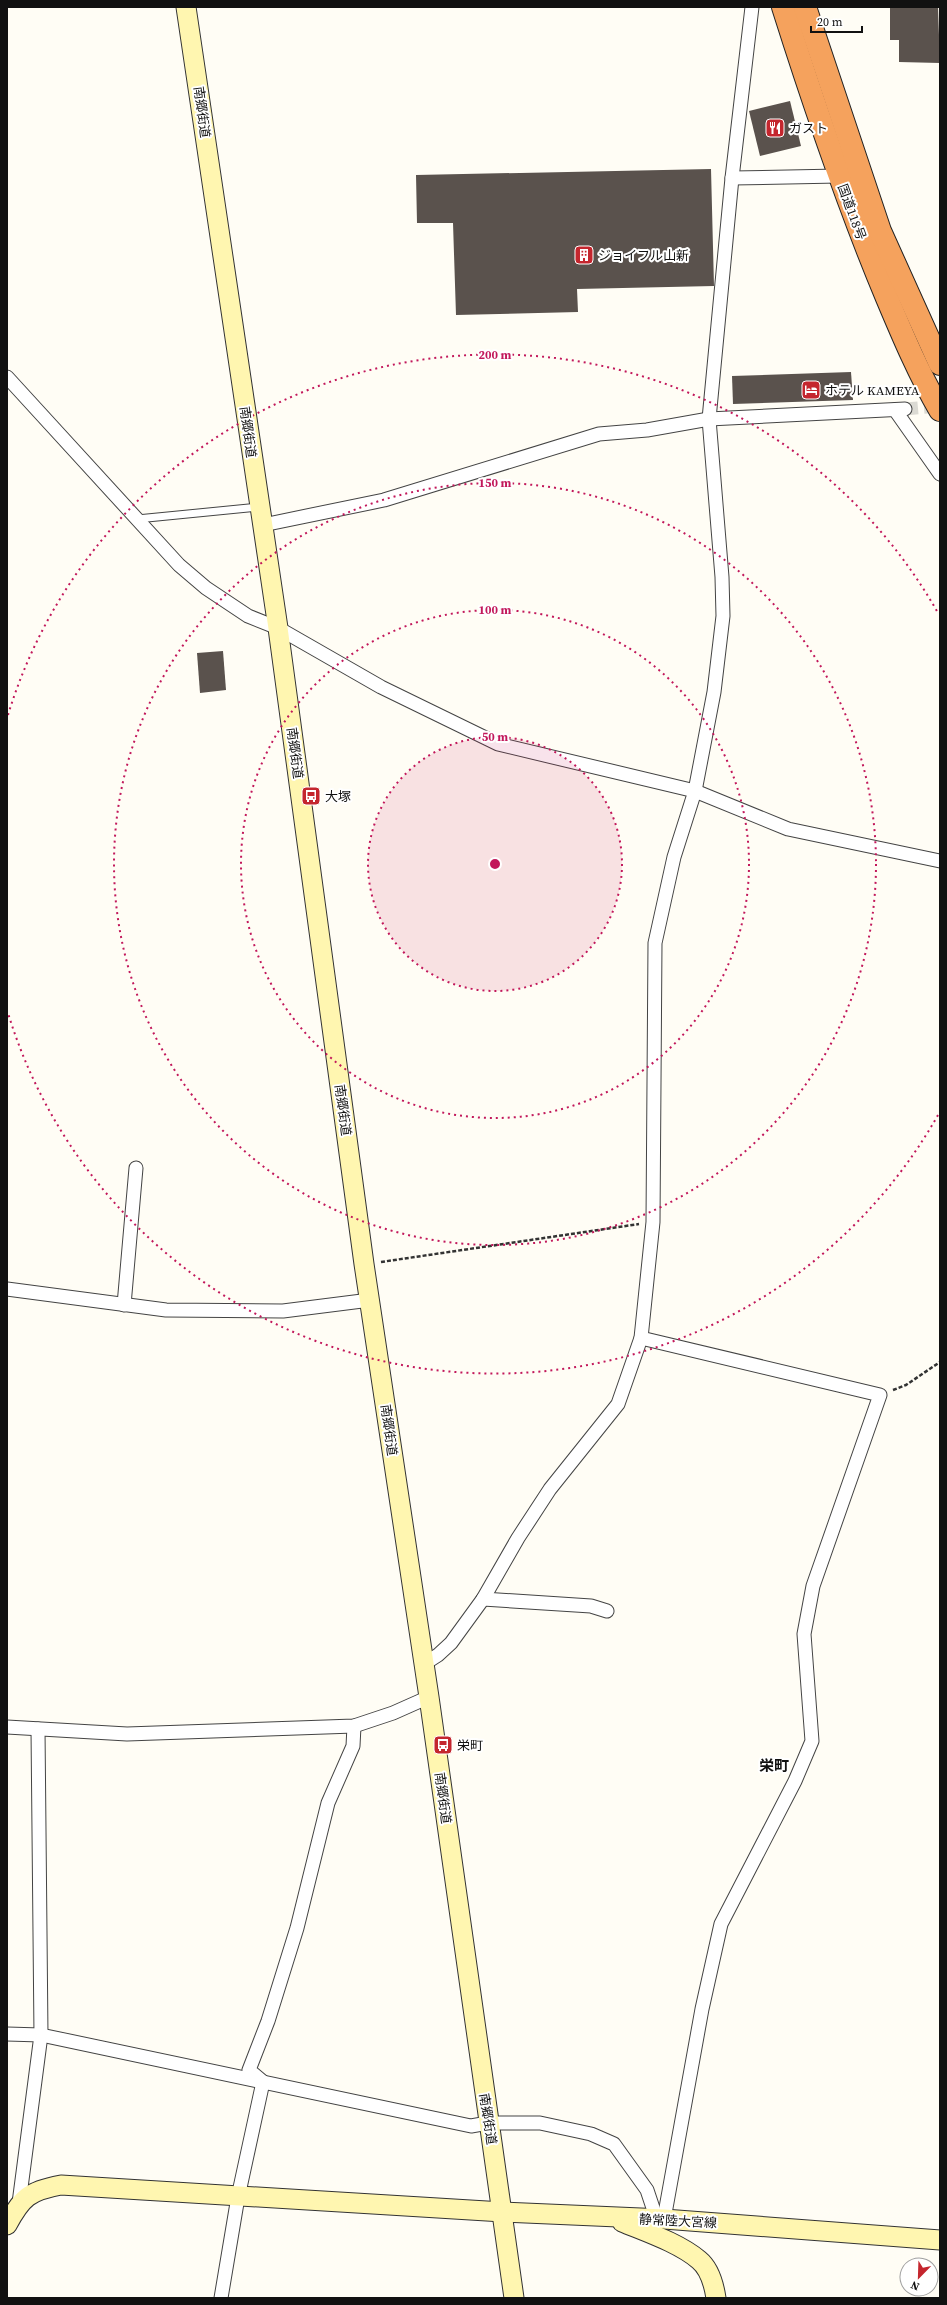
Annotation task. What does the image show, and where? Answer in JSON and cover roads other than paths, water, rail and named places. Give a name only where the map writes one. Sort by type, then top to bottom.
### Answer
[{"type":"highway","name":"国道118号","points":[[783,7],[839,176],[861,236],[905,339],[940,410]]},
{"type":"highway","name":"国道118号","points":[[805,7],[880,231],[940,364]]},
{"type":"street","name":"南郷街道","points":[[186,7],[278,628],[364,1264],[429,1697],[488,2123],[503,2212]]},
{"type":"street","points":[[424,1664],[438,1655],[451,1643],[483,1599],[518,1538],[550,1489],[618,1404],[641,1338],[653,1222],[655,943],[674,857],[695,791],[714,692],[723,616],[722,577],[709,419],[732,178],[752,7]]},
{"type":"street","points":[[732,178],[839,176]]},
{"type":"street","points":[[7,377],[179,565],[206,588],[248,616],[278,628],[381,687],[498,744],[695,791],[788,829],[940,861]]},
{"type":"street","points":[[261,516],[384,500],[599,434],[647,430],[709,419],[900,409],[940,474]]},
{"type":"street","points":[[124,1305],[136,1168]]},
{"type":"street","points":[[7,1288],[166,1310],[283,1311],[370,1300]]},
{"type":"street","points":[[641,1338],[880,1395],[813,1586],[804,1634],[812,1741],[795,1781],[721,1924],[700,2016],[661,2219]]},
{"type":"street","points":[[483,1599],[591,1606],[607,1611]]},
{"type":"street","points":[[7,1727],[127,1734],[354,1726],[393,1713],[429,1697]]},
{"type":"street","points":[[263,2082],[249,2070],[268,2021],[297,1928],[328,1803],[353,1746],[354,1726]]},
{"type":"street","points":[[7,2225],[19,2203],[41,2035],[38,1729]]},
{"type":"street","points":[[7,2034],[41,2035],[471,2126],[488,2123],[540,2124],[591,2134],[614,2144],[643,2184],[661,2219]]},
{"type":"street","points":[[221,2298],[238,2197],[263,2082]]},
{"type":"street","name":"静常陸大宮線","points":[[19,2203],[40,2189],[61,2184],[238,2197],[611,2218],[661,2219],[940,2240]]},
{"type":"street","points":[[503,2212],[514,2298]]},
{"type":"street","points":[[611,2218],[667,2242],[699,2260],[714,2282],[716,2298]]},
{"type":"lane","points":[[137,520],[261,516]]},
{"type":"tunnel","points":[[905,409],[940,406]]},
{"type":"place","name":"ガスト","points":[[775,128]]},
{"type":"place","name":"ジョイフル山新","points":[[584,255]]},
{"type":"place","name":"ホテル KAMEYA","points":[[811,390]]},
{"type":"place","name":"大塚","points":[[311,796]]},
{"type":"place","name":"栄町","points":[[443,1745]]},
{"type":"district","name":"栄町","points":[[774,1765]]}]
